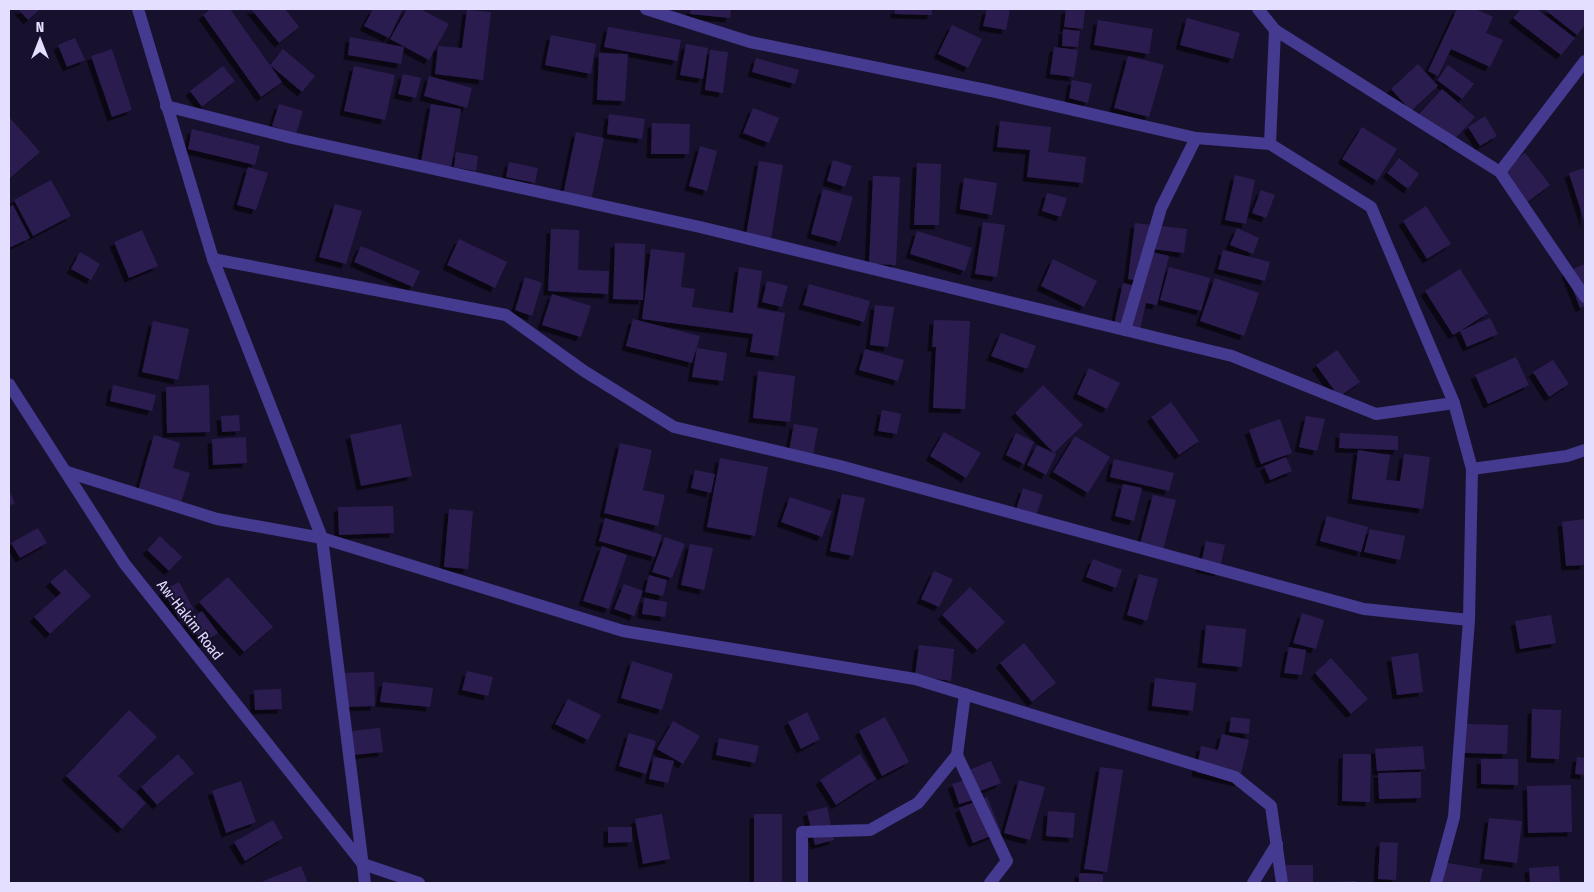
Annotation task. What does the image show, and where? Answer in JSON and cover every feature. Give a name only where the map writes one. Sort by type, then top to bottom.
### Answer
[{"type":"street","points":[[138,9],[213,259],[322,538],[365,883]]},
{"type":"street","points":[[646,9],[750,42],[992,91],[1196,138],[1270,144],[1372,207],[1454,403],[1472,469],[1469,620],[1454,816],[1436,883]]},
{"type":"street","points":[[1258,9],[1275,30],[1500,172],[1585,297]]},
{"type":"street","points":[[1270,144],[1275,30]]},
{"type":"street","points":[[1500,172],[1585,61]]},
{"type":"street","points":[[166,106],[292,138],[700,227],[1232,356],[1376,414],[1454,403]]},
{"type":"street","points":[[1125,330],[1160,208],[1196,138]]},
{"type":"street","points":[[213,259],[506,315],[584,371],[674,427],[849,469],[1364,609],[1469,620]]},
{"type":"street","name":"Aw-Hakim Road","points":[[9,384],[124,563],[363,864]]},
{"type":"street","points":[[1472,469],[1567,456],[1585,450]]},
{"type":"street","points":[[67,472],[216,519],[322,538],[622,631],[915,679],[1235,777],[1271,806],[1282,883]]},
{"type":"street","points":[[802,883],[802,832],[870,830],[918,804],[957,756],[965,694]]},
{"type":"street","points":[[957,756],[1007,861],[990,883]]},
{"type":"street","points":[[1253,883],[1277,844]]},
{"type":"street","points":[[363,864],[419,883]]},
{"type":"building","points":[[18,9],[40,9],[28,20]]},
{"type":"building","points":[[211,9],[230,9],[282,82],[261,97],[203,15]]},
{"type":"building","points":[[251,9],[285,9],[299,27],[279,43]]},
{"type":"building","points":[[373,9],[403,9],[389,38],[364,26]]},
{"type":"building","points":[[407,9],[420,9],[449,24],[429,60],[390,39]]},
{"type":"building","points":[[691,9],[731,9],[730,18],[690,14]]},
{"type":"building","points":[[895,9],[932,9],[932,15],[895,14]]},
{"type":"building","points":[[987,9],[1010,9],[1006,30],[983,26]]},
{"type":"building","points":[[1066,9],[1085,9],[1083,29],[1064,27]]},
{"type":"building","points":[[1457,9],[1475,9],[1493,17],[1486,33],[1503,40],[1490,67],[1451,49],[1438,76],[1428,71]]},
{"type":"building","points":[[1521,9],[1537,9],[1575,38],[1561,55],[1513,18]]},
{"type":"building","points":[[1544,9],[1585,9],[1585,25],[1577,35]]},
{"type":"building","points":[[467,10],[491,12],[483,80],[435,74],[438,46],[462,48]]},
{"type":"building","points":[[1187,18],[1240,33],[1233,59],[1180,45]]},
{"type":"building","points":[[1098,20],[1153,29],[1149,54],[1094,45]]},
{"type":"building","points":[[952,25],[982,39],[968,68],[938,54]]},
{"type":"building","points":[[608,27],[681,40],[677,61],[604,47]]},
{"type":"building","points":[[1063,29],[1080,31],[1078,47],[1062,46]]},
{"type":"building","points":[[551,35],[596,44],[591,74],[545,65]]},
{"type":"building","points":[[350,37],[404,47],[401,64],[348,55]]},
{"type":"building","points":[[75,38],[85,60],[67,67],[58,45]]},
{"type":"building","points":[[686,44],[708,48],[703,79],[680,75]]},
{"type":"building","points":[[1054,47],[1078,50],[1074,77],[1050,74]]},
{"type":"building","points":[[112,49],[132,110],[112,117],[91,56]]},
{"type":"building","points":[[283,49],[315,76],[302,92],[270,65]]},
{"type":"building","points":[[710,50],[728,52],[723,93],[705,90]]},
{"type":"building","points":[[599,53],[628,54],[625,101],[597,100]]},
{"type":"building","points":[[1128,56],[1164,65],[1149,117],[1114,108]]},
{"type":"building","points":[[756,58],[799,70],[795,84],[752,72]]},
{"type":"building","points":[[1418,64],[1438,86],[1411,111],[1391,89]]},
{"type":"building","points":[[1448,65],[1474,84],[1462,99],[1437,80]]},
{"type":"building","points":[[223,66],[235,81],[202,107],[190,91]]},
{"type":"building","points":[[354,66],[395,75],[385,120],[344,111]]},
{"type":"building","points":[[403,74],[421,78],[416,98],[398,94]]},
{"type":"building","points":[[429,76],[472,88],[467,108],[424,96]]},
{"type":"building","points":[[1072,80],[1092,84],[1088,103],[1069,98]]},
{"type":"building","points":[[1442,89],[1475,117],[1451,143],[1419,114]]},
{"type":"building","points":[[279,104],[303,111],[296,134],[272,126]]},
{"type":"building","points":[[431,104],[461,109],[451,168],[421,162]]},
{"type":"building","points":[[753,108],[779,118],[769,143],[743,133]]},
{"type":"building","points":[[609,114],[645,119],[642,139],[607,134]]},
{"type":"building","points":[[1485,116],[1497,136],[1480,146],[1468,127]]},
{"type":"building","points":[[9,117],[40,152],[9,179]]},
{"type":"building","points":[[1000,121],[1051,127],[1048,152],[1086,157],[1083,183],[1027,177],[1030,150],[997,147]]},
{"type":"building","points":[[652,123],[690,124],[689,154],[651,154]]},
{"type":"building","points":[[1362,127],[1397,149],[1377,181],[1342,159]]},
{"type":"building","points":[[192,129],[260,146],[255,165],[188,149]]},
{"type":"building","points":[[576,132],[604,138],[591,201],[563,195]]},
{"type":"building","points":[[700,146],[717,151],[707,191],[689,186]]},
{"type":"building","points":[[456,152],[478,156],[476,171],[454,167]]},
{"type":"building","points":[[1525,153],[1550,185],[1525,204],[1501,172]]},
{"type":"building","points":[[1399,158],[1419,174],[1408,189],[1387,173]]},
{"type":"building","points":[[833,160],[852,166],[845,187],[827,181]]},
{"type":"building","points":[[759,161],[783,165],[771,239],[746,235]]},
{"type":"building","points":[[509,162],[538,168],[535,183],[506,177]]},
{"type":"building","points":[[917,163],[941,164],[939,225],[914,225]]},
{"type":"building","points":[[248,167],[268,173],[256,210],[237,205]]},
{"type":"building","points":[[1585,168],[1585,224],[1569,173]]},
{"type":"building","points":[[1235,175],[1255,180],[1246,224],[1225,220]]},
{"type":"building","points":[[873,176],[900,177],[896,265],[869,264]]},
{"type":"building","points":[[964,178],[997,183],[992,215],[960,209]]},
{"type":"building","points":[[51,180],[71,216],[33,236],[14,200]]},
{"type":"building","points":[[823,189],[853,197],[840,242],[811,234]]},
{"type":"building","points":[[1261,190],[1275,195],[1266,218],[1252,213]]},
{"type":"building","points":[[1047,193],[1067,198],[1061,217],[1042,211]]},
{"type":"building","points":[[335,204],[362,211],[346,264],[319,257]]},
{"type":"building","points":[[13,205],[30,238],[9,248],[9,207]]},
{"type":"building","points":[[1426,206],[1451,244],[1427,259],[1403,221]]},
{"type":"building","points":[[983,222],[1005,225],[997,277],[975,274]]},
{"type":"building","points":[[1135,223],[1187,229],[1184,253],[1144,248],[1140,281],[1128,279]]},
{"type":"building","points":[[1237,228],[1259,238],[1253,254],[1230,245]]},
{"type":"building","points":[[551,229],[579,230],[578,270],[609,271],[608,294],[548,291]]},
{"type":"building","points":[[142,230],[158,266],[129,278],[114,242]]},
{"type":"building","points":[[917,231],[972,248],[965,271],[910,254]]},
{"type":"building","points":[[459,239],[507,262],[495,288],[447,265]]},
{"type":"building","points":[[615,243],[645,244],[643,300],[613,299]]},
{"type":"building","points":[[361,246],[420,271],[413,287],[354,262]]},
{"type":"building","points":[[651,249],[685,253],[681,287],[695,289],[692,307],[733,313],[739,267],[762,271],[757,308],[785,313],[778,356],[750,352],[753,334],[642,319]]},
{"type":"building","points":[[1223,250],[1270,262],[1265,281],[1218,269]]},
{"type":"building","points":[[1148,251],[1169,256],[1157,305],[1146,303],[1140,330],[1114,325],[1123,283],[1140,287]]},
{"type":"building","points":[[80,252],[100,264],[91,280],[71,269]]},
{"type":"building","points":[[1053,259],[1097,281],[1084,307],[1041,286]]},
{"type":"building","points":[[1585,264],[1585,306],[1580,308],[1566,272]]},
{"type":"building","points":[[1169,267],[1210,278],[1201,311],[1160,300]]},
{"type":"building","points":[[1460,269],[1488,313],[1453,335],[1425,291]]},
{"type":"building","points":[[525,277],[542,283],[532,316],[515,310]]},
{"type":"building","points":[[1215,278],[1259,293],[1244,336],[1200,321]]},
{"type":"building","points":[[767,281],[788,286],[782,307],[762,302]]},
{"type":"building","points":[[809,284],[870,301],[864,322],[803,305]]},
{"type":"building","points":[[552,294],[591,306],[581,337],[542,325]]},
{"type":"building","points":[[875,305],[894,307],[888,347],[870,345]]},
{"type":"building","points":[[1490,318],[1498,334],[1467,347],[1460,331]]},
{"type":"building","points":[[633,319],[700,336],[692,363],[626,346]]},
{"type":"building","points":[[934,320],[970,321],[965,409],[933,408],[936,347],[932,347]]},
{"type":"building","points":[[153,321],[189,329],[178,380],[142,372]]},
{"type":"building","points":[[1001,333],[1036,346],[1027,369],[991,356]]},
{"type":"building","points":[[697,348],[727,353],[723,381],[692,377]]},
{"type":"building","points":[[865,349],[904,360],[898,381],[859,370]]},
{"type":"building","points":[[1337,350],[1360,382],[1339,397],[1316,365]]},
{"type":"building","points":[[1516,357],[1529,385],[1488,404],[1475,375]]},
{"type":"building","points":[[1553,360],[1569,384],[1549,397],[1533,372]]},
{"type":"building","points":[[1089,368],[1120,383],[1107,409],[1077,394]]},
{"type":"building","points":[[758,371],[795,376],[790,422],[753,418]]},
{"type":"building","points":[[113,385],[156,395],[152,411],[110,401]]},
{"type":"building","points":[[209,385],[210,432],[167,433],[166,387]]},
{"type":"building","points":[[1043,385],[1083,425],[1054,453],[1015,413]]},
{"type":"building","points":[[1171,402],[1199,441],[1179,455],[1151,417]]},
{"type":"building","points":[[882,410],[901,414],[897,434],[878,431]]},
{"type":"building","points":[[239,415],[240,431],[222,432],[221,416]]},
{"type":"building","points":[[1306,416],[1325,419],[1317,451],[1299,447]]},
{"type":"building","points":[[1280,419],[1292,453],[1261,464],[1249,430]]},
{"type":"building","points":[[401,424],[412,476],[361,486],[350,435]]},
{"type":"building","points":[[794,424],[818,428],[813,455],[789,451]]},
{"type":"building","points":[[944,432],[981,453],[966,478],[930,456]]},
{"type":"building","points":[[1016,433],[1034,442],[1024,464],[1006,455]]},
{"type":"building","points":[[1340,433],[1398,436],[1398,450],[1339,448]]},
{"type":"building","points":[[154,435],[180,443],[173,468],[190,473],[180,506],[137,494]]},
{"type":"building","points":[[1075,436],[1110,457],[1088,493],[1053,472]]},
{"type":"building","points":[[246,437],[247,463],[213,465],[212,439]]},
{"type":"building","points":[[620,443],[652,450],[643,490],[665,495],[658,526],[604,513]]},
{"type":"building","points":[[1037,445],[1056,454],[1046,475],[1027,465]]},
{"type":"building","points":[[1358,450],[1390,455],[1386,480],[1400,481],[1404,454],[1430,457],[1423,509],[1352,499]]},
{"type":"building","points":[[1286,457],[1292,471],[1270,480],[1264,466]]},
{"type":"building","points":[[720,458],[768,467],[755,536],[707,527]]},
{"type":"building","points":[[1114,459],[1174,473],[1169,491],[1110,477]]},
{"type":"building","points":[[695,470],[715,474],[711,493],[691,488]]},
{"type":"building","points":[[1123,484],[1142,488],[1134,521],[1115,516]]},
{"type":"building","points":[[1023,488],[1043,495],[1036,516],[1016,510]]},
{"type":"building","points":[[9,490],[15,503],[9,506]]},
{"type":"building","points":[[842,494],[865,498],[853,556],[830,551]]},
{"type":"building","points":[[1153,495],[1176,500],[1163,550],[1140,544]]},
{"type":"building","points":[[790,497],[832,511],[822,537],[781,522]]},
{"type":"building","points":[[393,506],[394,533],[339,535],[338,507]]},
{"type":"building","points":[[449,509],[473,511],[468,569],[444,567]]},
{"type":"building","points":[[1327,516],[1368,527],[1361,552],[1320,541]]},
{"type":"building","points":[[605,518],[662,535],[655,557],[599,541]]},
{"type":"building","points":[[1585,519],[1585,565],[1566,566],[1562,522]]},
{"type":"building","points":[[38,528],[47,543],[20,558],[11,543]]},
{"type":"building","points":[[1370,529],[1405,536],[1400,560],[1364,552]]},
{"type":"building","points":[[160,536],[182,557],[169,571],[147,550]]},
{"type":"building","points":[[665,537],[685,544],[672,578],[652,572]]},
{"type":"building","points":[[1206,541],[1225,545],[1219,572],[1200,568]]},
{"type":"building","points":[[690,544],[713,548],[704,590],[681,585]]},
{"type":"building","points":[[602,546],[627,555],[609,609],[583,601]]},
{"type":"building","points":[[1093,559],[1122,570],[1116,588],[1086,577]]},
{"type":"building","points":[[65,569],[91,596],[50,634],[34,617],[61,593],[50,582]]},
{"type":"building","points":[[934,571],[953,579],[939,607],[921,599]]},
{"type":"building","points":[[1139,574],[1158,579],[1147,621],[1127,615]]},
{"type":"building","points":[[649,575],[667,580],[663,596],[645,592]]},
{"type":"building","points":[[228,577],[273,627],[244,652],[199,602]]},
{"type":"building","points":[[179,582],[194,610],[179,619],[163,591]]},
{"type":"building","points":[[624,584],[643,591],[634,616],[614,609]]},
{"type":"building","points":[[970,587],[1005,622],[977,650],[942,615]]},
{"type":"building","points":[[644,598],[667,602],[665,617],[642,614]]},
{"type":"building","points":[[202,611],[218,633],[203,643],[187,622]]},
{"type":"building","points":[[1302,613],[1324,620],[1316,649],[1293,643]]},
{"type":"building","points":[[1551,615],[1556,643],[1520,649],[1515,621]]},
{"type":"building","points":[[1206,625],[1246,629],[1242,667],[1202,663]]},
{"type":"building","points":[[1024,643],[1056,683],[1032,702],[1000,663]]},
{"type":"building","points":[[919,645],[954,649],[951,681],[915,676]]},
{"type":"building","points":[[1289,647],[1306,650],[1302,675],[1284,673]]},
{"type":"building","points":[[1418,653],[1423,692],[1397,695],[1391,657]]},
{"type":"building","points":[[1331,658],[1368,699],[1351,714],[1315,673]]},
{"type":"building","points":[[632,661],[673,674],[662,710],[621,698]]},
{"type":"building","points":[[467,671],[493,677],[488,696],[462,690]]},
{"type":"building","points":[[374,672],[375,706],[343,707],[342,673]]},
{"type":"building","points":[[1155,678],[1196,683],[1193,711],[1152,706]]},
{"type":"building","points":[[383,682],[433,688],[430,707],[380,702]]},
{"type":"building","points":[[281,689],[282,709],[255,710],[254,690]]},
{"type":"building","points":[[568,699],[601,715],[588,740],[555,724]]},
{"type":"building","points":[[1532,709],[1561,710],[1559,759],[1531,758]]},
{"type":"building","points":[[129,710],[157,737],[118,776],[146,803],[122,829],[66,776]]},
{"type":"building","points":[[807,712],[820,739],[801,749],[788,722]]},
{"type":"building","points":[[885,717],[909,762],[882,776],[859,731]]},
{"type":"building","points":[[1231,717],[1250,719],[1249,734],[1229,732]]},
{"type":"building","points":[[673,721],[700,736],[683,764],[657,749]]},
{"type":"building","points":[[1466,724],[1508,725],[1507,754],[1465,753]]},
{"type":"building","points":[[380,728],[383,752],[354,755],[351,731]]},
{"type":"building","points":[[629,733],[656,741],[646,774],[619,766]]},
{"type":"building","points":[[1222,734],[1249,740],[1239,782],[1196,772],[1201,746],[1218,750]]},
{"type":"building","points":[[719,738],[759,746],[755,763],[716,755]]},
{"type":"building","points":[[1423,746],[1425,769],[1377,771],[1375,749]]},
{"type":"building","points":[[178,754],[194,773],[157,805],[141,787]]},
{"type":"building","points":[[860,754],[876,779],[836,805],[820,780]]},
{"type":"building","points":[[1343,754],[1371,754],[1370,802],[1342,801]]},
{"type":"building","points":[[654,757],[674,761],[668,783],[649,779]]},
{"type":"building","points":[[1577,757],[1585,758],[1585,775],[1575,774]]},
{"type":"building","points":[[1481,759],[1518,759],[1518,785],[1481,784]]},
{"type":"building","points":[[991,761],[1001,783],[978,792],[969,770]]},
{"type":"building","points":[[1100,767],[1123,770],[1107,872],[1084,869]]},
{"type":"building","points":[[1421,772],[1421,798],[1379,799],[1378,773]]},
{"type":"building","points":[[970,778],[977,799],[959,804],[952,784]]},
{"type":"building","points":[[1019,780],[1045,787],[1030,840],[1004,833]]},
{"type":"building","points":[[241,781],[256,822],[226,833],[212,791]]},
{"type":"building","points":[[1571,785],[1572,832],[1528,833],[1527,786]]},
{"type":"building","points":[[987,797],[1001,832],[973,843],[959,808]]},
{"type":"building","points":[[827,807],[834,840],[815,845],[807,812]]},
{"type":"building","points":[[1048,811],[1075,813],[1073,838],[1046,836]]},
{"type":"building","points":[[662,814],[670,859],[643,864],[635,819]]},
{"type":"building","points":[[754,814],[782,814],[782,883],[754,883]]},
{"type":"building","points":[[1489,818],[1522,821],[1517,863],[1484,859]]},
{"type":"building","points":[[273,820],[283,838],[245,861],[234,842]]},
{"type":"building","points":[[608,827],[632,827],[632,842],[608,843]]},
{"type":"building","points":[[1380,842],[1398,843],[1396,880],[1378,879]]},
{"type":"building","points":[[1441,862],[1483,869],[1480,883],[1438,883]]},
{"type":"building","points":[[1286,865],[1313,865],[1313,883],[1286,883]]},
{"type":"building","points":[[301,866],[308,883],[259,883]]},
{"type":"building","points":[[1559,866],[1560,883],[1530,883],[1529,868]]},
{"type":"building","points":[[1079,873],[1103,874],[1103,883],[1079,883]]},
{"type":"building","points":[[1356,881],[1356,883],[1326,883],[1326,882]]}]
